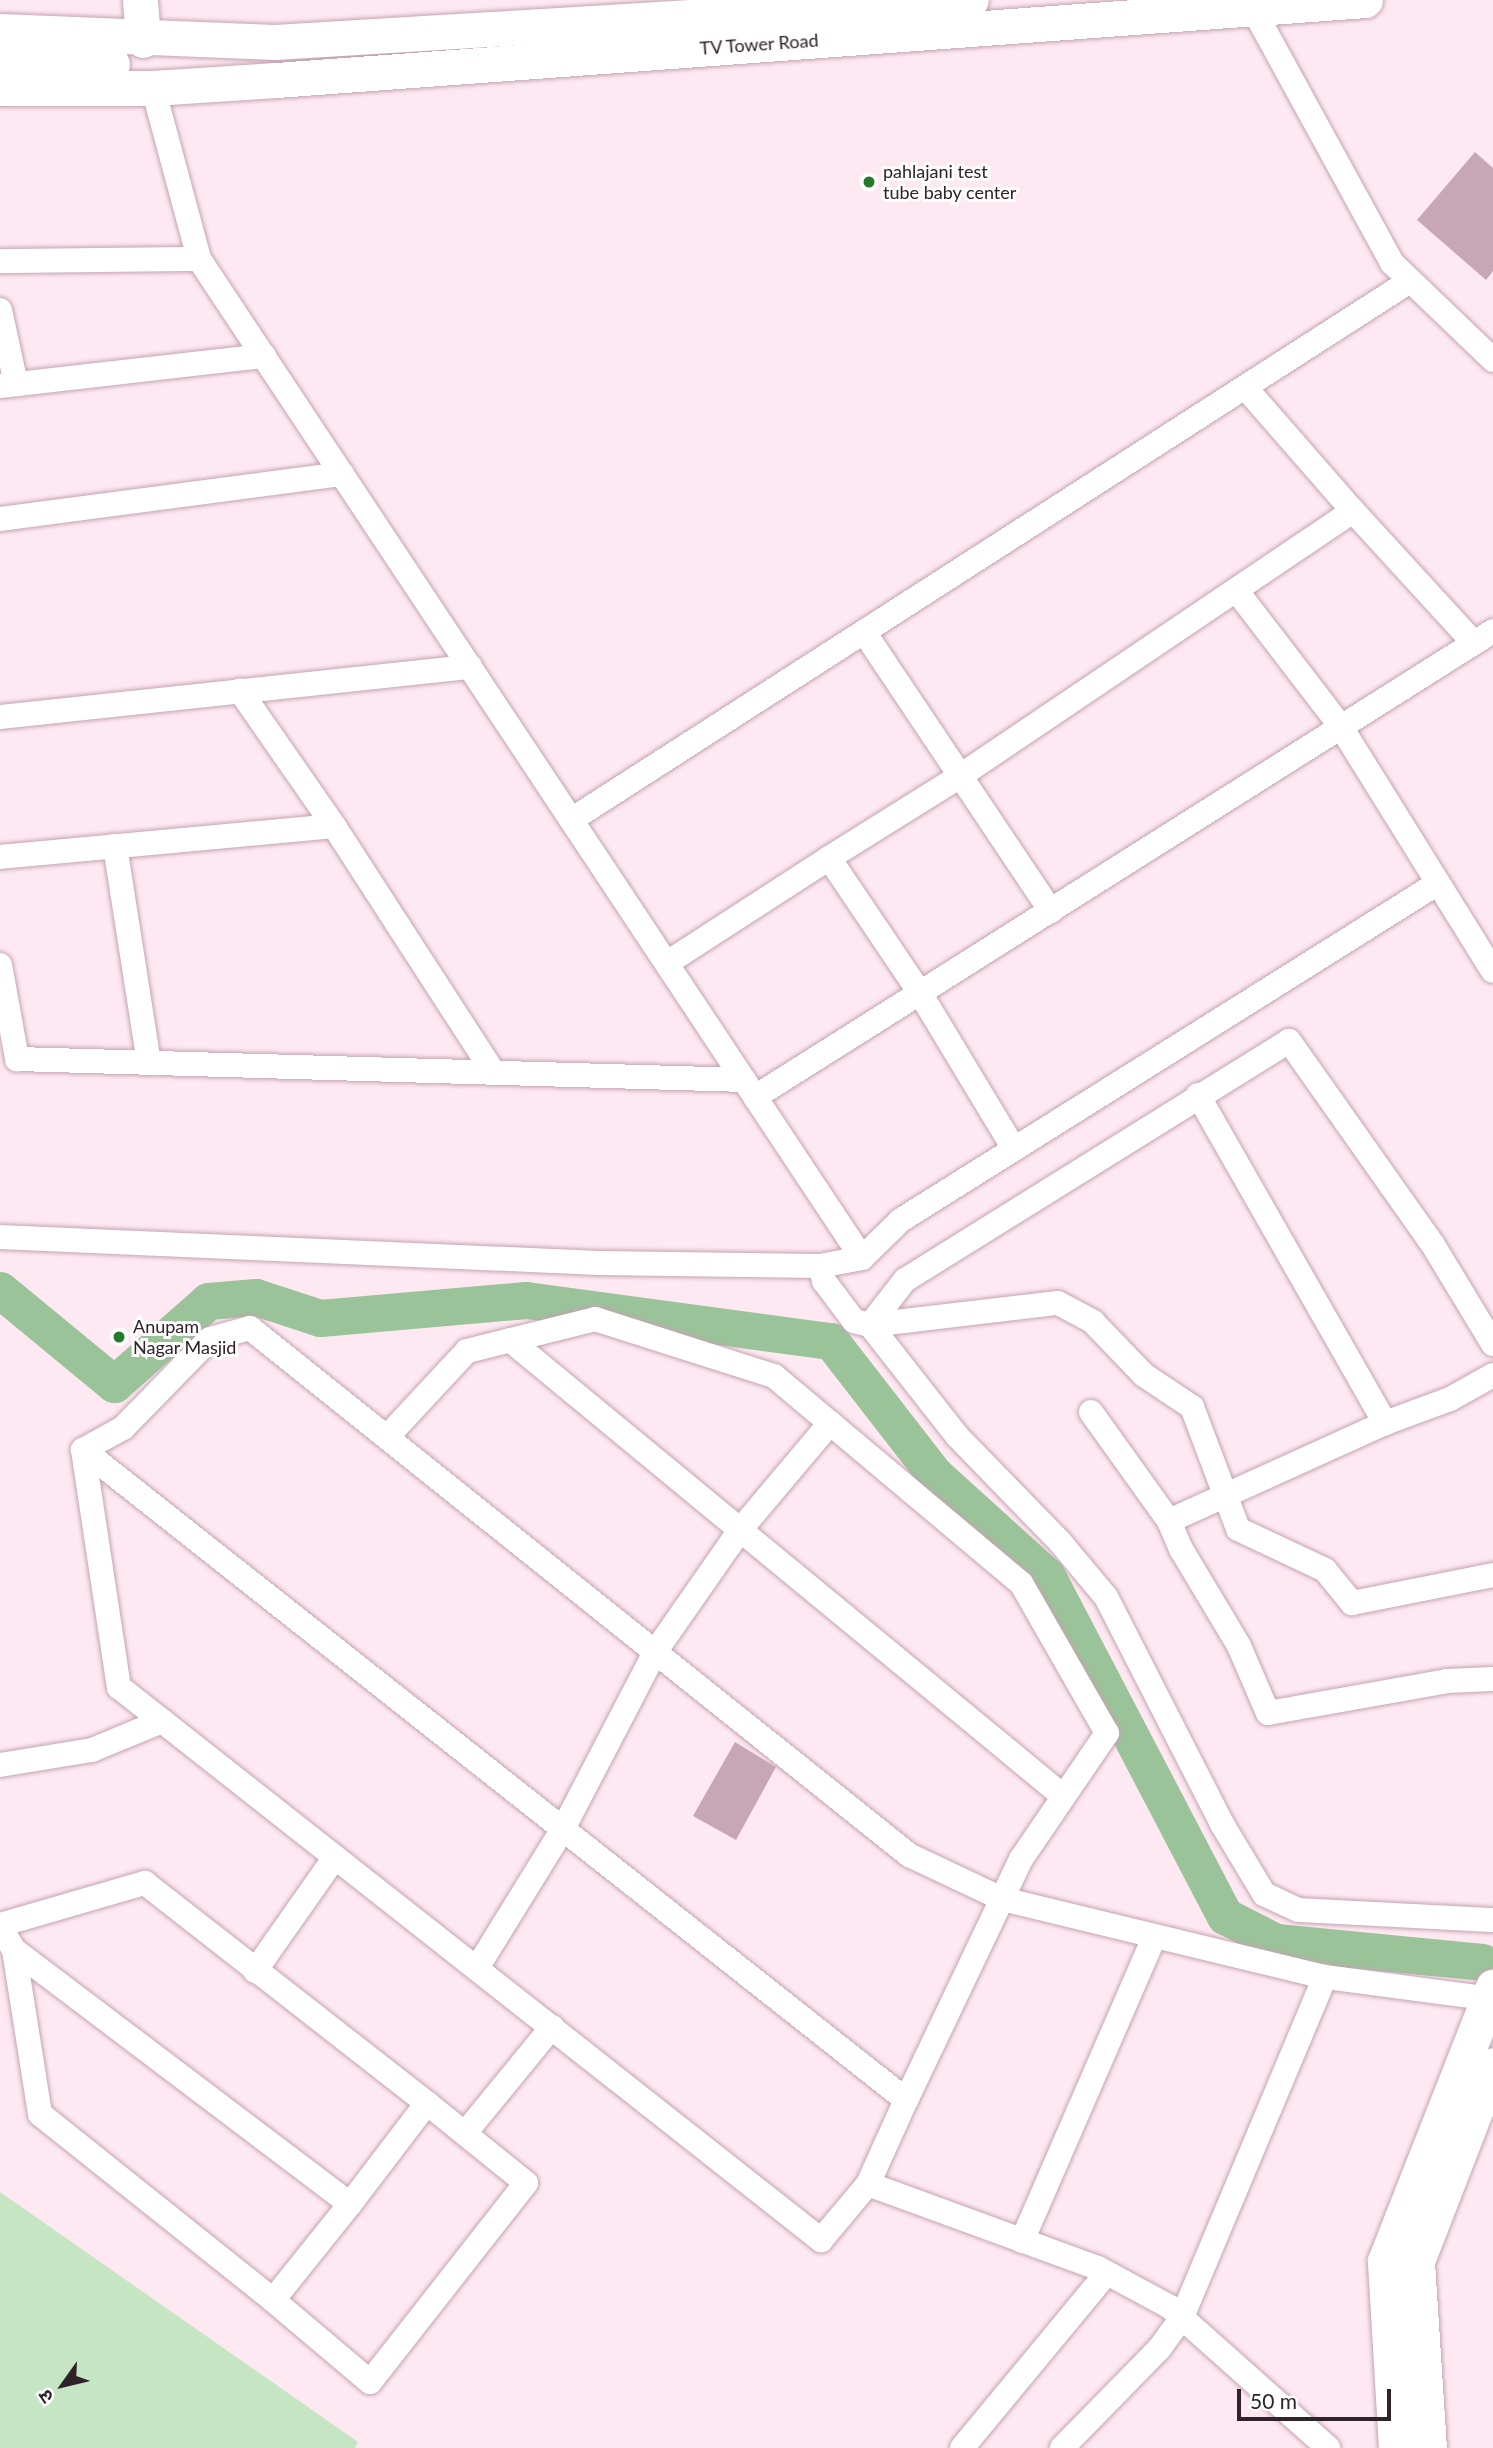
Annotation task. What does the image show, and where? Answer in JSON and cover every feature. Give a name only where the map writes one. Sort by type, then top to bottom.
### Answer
[{"type":"main road","points":[[140,0],[144,40]]},
{"type":"main road","name":"TV Tower Road","points":[[0,32],[144,40],[275,43],[971,0]]},
{"type":"main road","name":"TV Tower Road","points":[[0,88],[153,88],[1365,0]]},
{"type":"main road","points":[[217,65],[275,43]]},
{"type":"main road","points":[[0,63],[217,65],[276,80]]},
{"type":"main road","points":[[1396,2448],[1385,2261],[1491,1995]]},
{"type":"main road","points":[[1429,2448],[1417,2261],[1493,2065]]},
{"type":"street","points":[[1252,7],[1392,263],[1493,360]]},
{"type":"street","points":[[153,88],[199,259],[862,1258]]},
{"type":"street","points":[[0,261],[199,259]]},
{"type":"street","points":[[571,820],[1410,281]]},
{"type":"street","points":[[0,310],[8,385],[264,356]]},
{"type":"street","points":[[0,965],[17,1059],[494,1073],[750,1089],[920,993],[1483,637],[1353,511],[1245,387]]},
{"type":"street","points":[[0,519],[342,474]]},
{"type":"street","points":[[667,963],[961,776],[1353,511]]},
{"type":"street","points":[[1236,590],[1341,727],[1493,971]]},
{"type":"street","points":[[864,632],[1051,911]]},
{"type":"street","points":[[0,717],[470,667]]},
{"type":"street","points":[[240,691],[334,826],[494,1073]]},
{"type":"street","points":[[0,857],[334,826]]},
{"type":"street","points":[[115,846],[149,1062]]},
{"type":"street","points":[[829,858],[920,993],[1014,1149]]},
{"type":"street","points":[[0,1237],[598,1263],[820,1266],[862,1258],[901,1220],[1438,883]]},
{"type":"street","points":[[870,1325],[905,1280],[1198,1095],[1289,1041],[1433,1245],[1493,1344]]},
{"type":"street","points":[[1198,1095],[1385,1423]]},
{"type":"street","points":[[820,1266],[824,1281],[853,1321],[870,1325],[1058,1303],[1093,1322],[1144,1375],[1192,1407],[1238,1529],[1325,1570],[1352,1603],[1493,1574]]},
{"type":"street","points":[[83,1450],[120,1688],[821,2239],[868,2184],[1021,1859],[1107,1733],[1021,1583],[774,1376],[595,1319],[467,1351],[387,1437]]},
{"type":"street","points":[[870,1325],[957,1436],[1060,1542],[1106,1597],[1222,1824],[1264,1894],[1299,1910],[1493,1920]]},
{"type":"street","points":[[83,1450],[123,1428],[210,1339],[250,1328],[909,1854],[1002,1899],[1154,1937],[1325,1977],[1491,1995]]},
{"type":"street","points":[[510,1340],[1063,1796]]},
{"type":"street","points":[[1169,1521],[1224,1493],[1385,1423],[1450,1399],[1493,1375]]},
{"type":"street","points":[[1091,1412],[1169,1521],[1181,1549],[1239,1646],[1268,1713],[1447,1681],[1493,1679]]},
{"type":"street","points":[[477,1968],[563,1829],[655,1652],[740,1530],[830,1423]]},
{"type":"street","points":[[83,1450],[906,2100]]},
{"type":"street","points":[[0,1765],[92,1750],[162,1721]]},
{"type":"street","points":[[256,1971],[335,1857]]},
{"type":"street","points":[[145,1883],[256,1971],[466,2133],[526,2183],[370,2382],[40,2113],[14,1950],[0,1926],[145,1883]]},
{"type":"street","points":[[1022,2241],[1154,1937]]},
{"type":"street","points":[[14,1950],[350,2204]]},
{"type":"street","points":[[1062,2448],[1159,2349],[1182,2317],[1325,1977]]},
{"type":"street","points":[[466,2133],[552,2027]]},
{"type":"street","points":[[273,2301],[427,2103]]},
{"type":"street","points":[[868,2184],[1107,2273],[1182,2317],[1328,2448]]},
{"type":"street","points":[[961,2448],[1107,2273]]},
{"type":"green space","points":[[0,2192],[358,2442],[355,2448],[0,2448]]},
{"type":"building","points":[[1475,152],[1493,168],[1493,271],[1486,280],[1417,220]]},
{"type":"building","points":[[735,1742],[776,1767],[736,1840],[693,1816]]},
{"type":"waterway","points":[[0,1290],[114,1384],[208,1301],[256,1297],[320,1318],[526,1300],[831,1341],[934,1474],[1047,1576],[1225,1916],[1276,1942],[1482,1962]]},
{"type":"place","name":"pahlajani test tube baby center","points":[[869,182]]},
{"type":"place","name":"Anupam Nagar Masjid","points":[[119,1337]]}]
